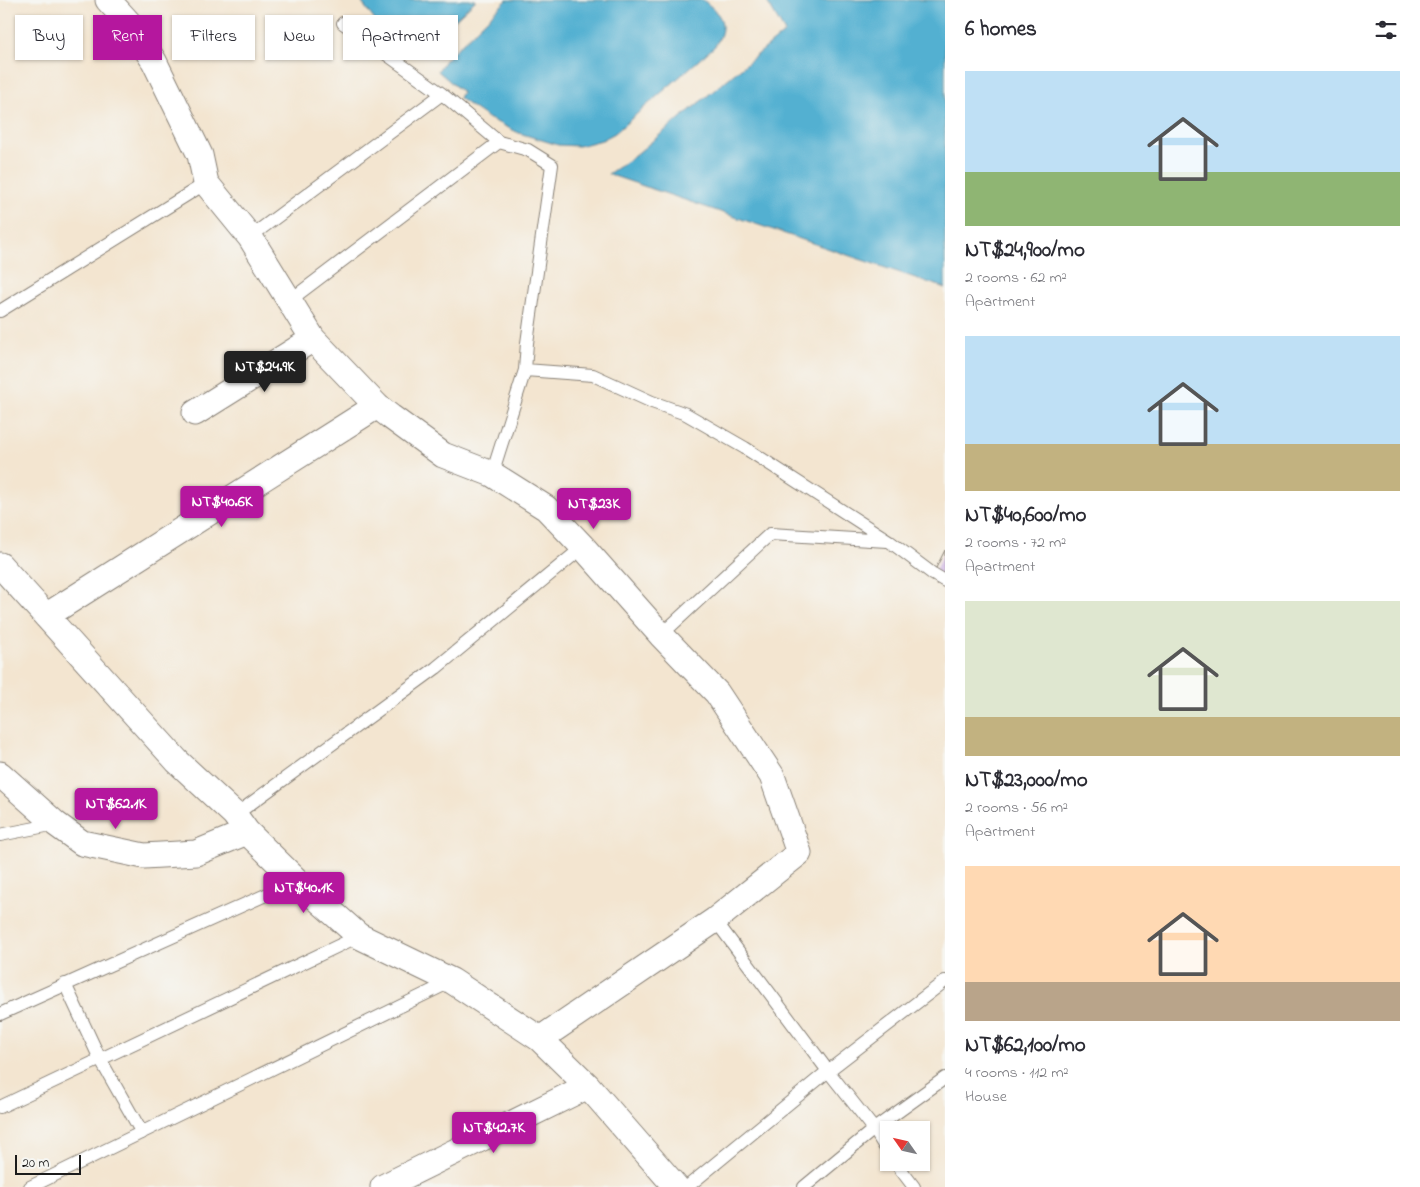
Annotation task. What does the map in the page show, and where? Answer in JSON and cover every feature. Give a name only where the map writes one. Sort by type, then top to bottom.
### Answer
[{"type":"street","points":[[108,0],[128,22],[154,61],[200,155],[206,183],[250,237],[313,339],[377,406],[443,455],[492,474],[546,508],[661,635],[717,693],[772,776],[799,853],[715,920],[540,1039]]},
{"type":"street","points":[[195,413],[313,339]]},
{"type":"street","points":[[46,616],[377,406]]},
{"type":"street","points":[[0,565],[177,761],[297,881],[359,936],[452,981],[540,1039],[588,1086],[676,1187]]},
{"type":"street","points":[[0,774],[56,824],[82,843],[144,856],[196,853],[240,823]]},
{"type":"street","points":[[382,1187],[588,1086]]},
{"type":"lane","points":[[395,60],[442,94],[499,142],[528,150],[552,164],[527,342],[525,370],[492,474]]},
{"type":"lane","points":[[250,237],[442,94]]},
{"type":"lane","points":[[290,301],[499,142]]},
{"type":"lane","points":[[0,311],[206,183]]},
{"type":"lane","points":[[525,370],[593,374],[652,402],[686,414],[745,448],[889,541],[945,581]]},
{"type":"lane","points":[[661,635],[770,534],[889,541]]},
{"type":"lane","points":[[240,823],[254,802],[436,668],[583,547]]},
{"type":"lane","points":[[0,835],[56,824]]},
{"type":"lane","points":[[0,1014],[297,881]]},
{"type":"lane","points":[[715,920],[880,1140]]},
{"type":"lane","points":[[0,1107],[359,936]]},
{"type":"lane","points":[[30,1187],[142,1134],[452,981]]},
{"type":"lane","points":[[687,1187],[828,1071],[944,983]]},
{"type":"lane","points":[[65,984],[100,1059],[142,1134]]},
{"type":"lane","points":[[804,1187],[874,1130],[945,1078]]},
{"type":"lane","points":[[902,1171],[914,1187]]},
{"type":"water","points":[[360,0],[476,0],[458,17],[458,15],[371,15]]},
{"type":"water","points":[[507,0],[703,0],[718,15],[722,25],[722,31],[715,46],[615,133],[602,140],[579,146],[558,145],[519,133],[488,118],[459,98],[462,92],[438,71],[445,60],[458,60],[458,47]]},
{"type":"water","points":[[766,0],[945,0],[945,288],[608,174],[633,157],[785,32]]},
{"type":"building","points":[[945,550],[945,581],[933,574]]}]
